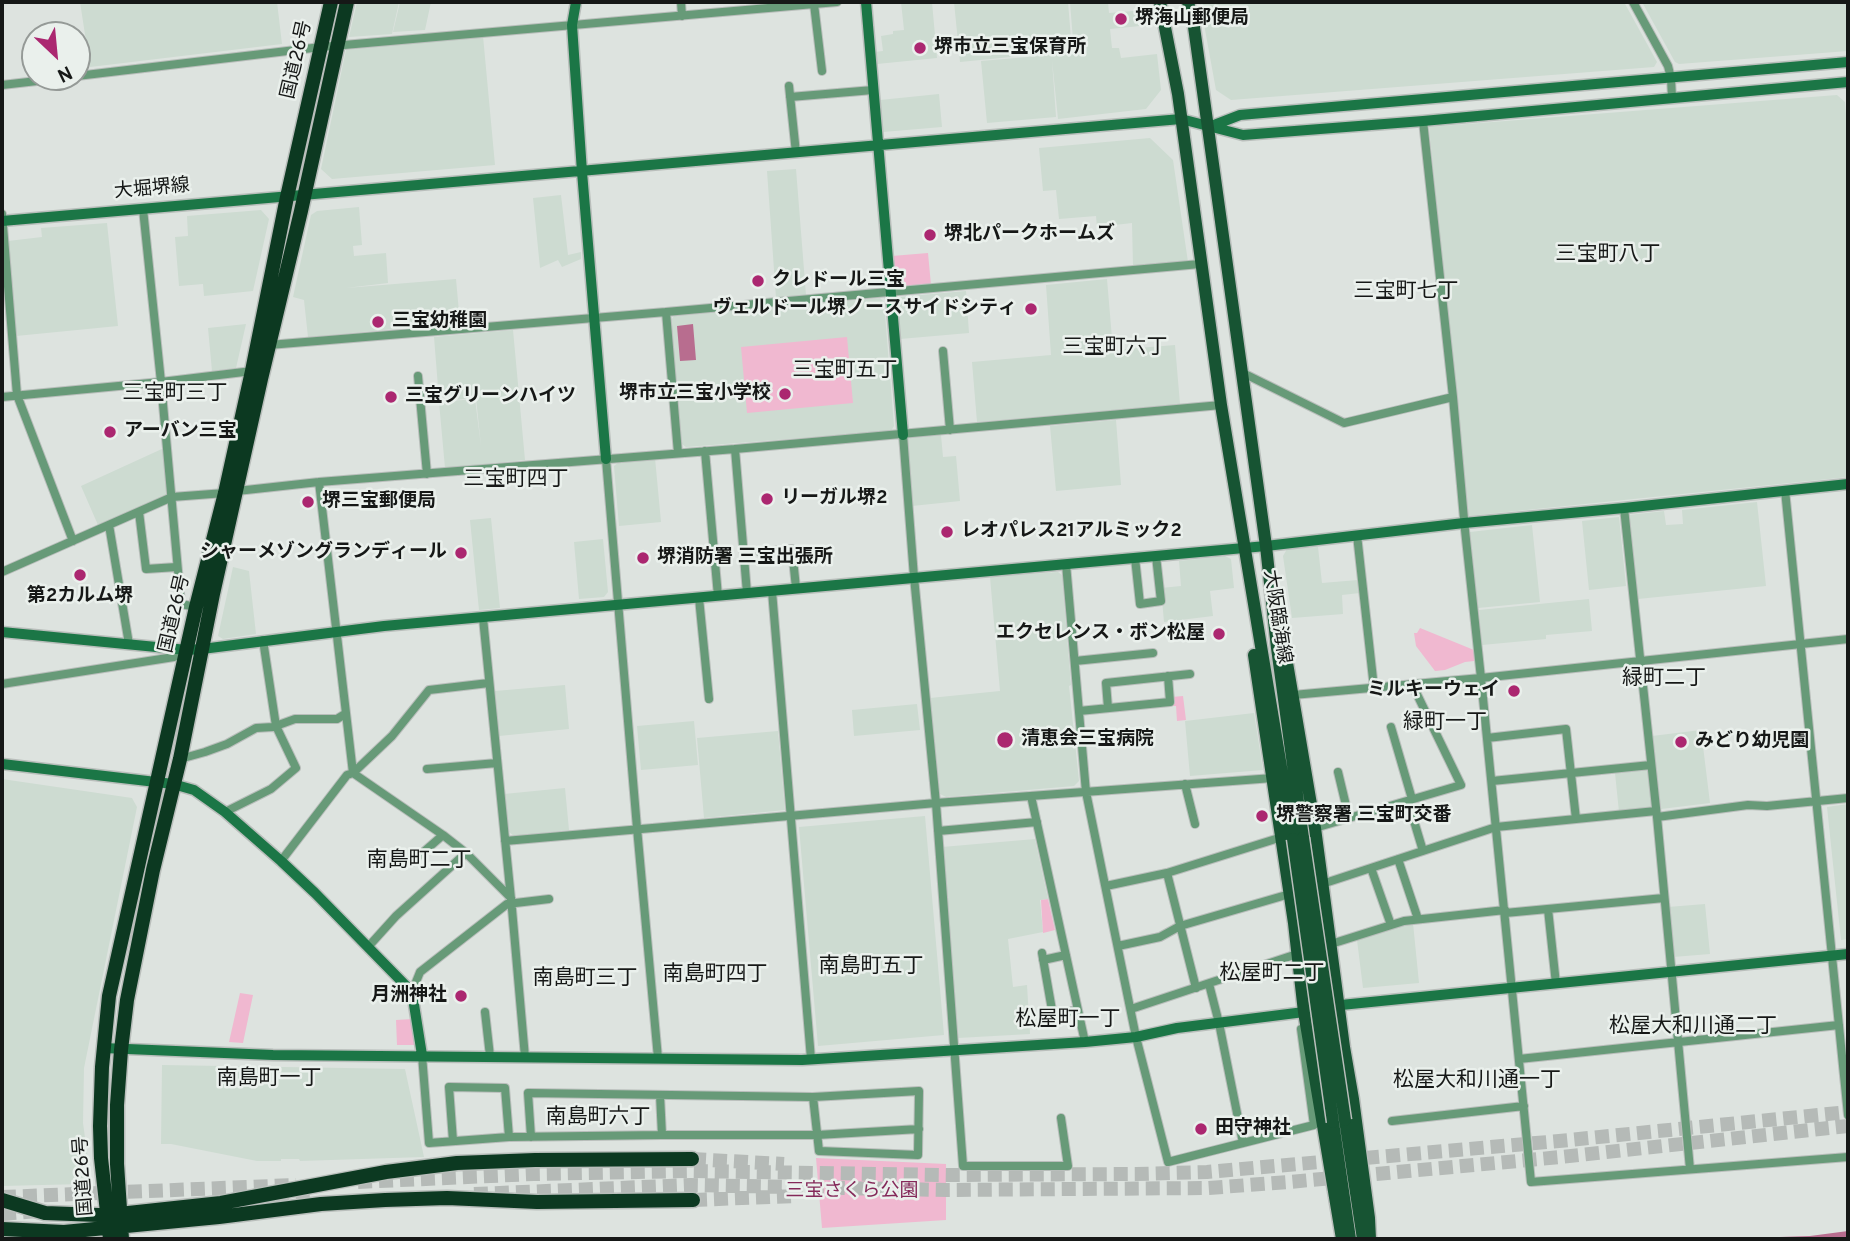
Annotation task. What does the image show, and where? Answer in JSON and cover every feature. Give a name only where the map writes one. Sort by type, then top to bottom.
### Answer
[{"type":"highway","name":"国道26号","points":[[114,1227],[117,1117],[127,1000],[202,649],[252,371],[287,197],[331,2]]},
{"type":"highway","name":"国道26号","points":[[114,1227],[101,1158],[100,1126],[103,1048],[109,996],[196,607],[231,492],[269,345],[347,2]]},
{"type":"highway","points":[[2,1200],[45,1213],[114,1227],[221,1203],[386,1172],[457,1163],[692,1159]]},
{"type":"highway","points":[[2,1229],[64,1232],[385,1199],[447,1198],[537,1202],[693,1200]]},
{"type":"main road","name":"大阪臨海線","points":[[1160,2],[1178,94],[1221,405],[1353,1219],[1363,1239]]},
{"type":"main road","name":"大阪臨海線","points":[[1188,2],[1209,127],[1266,546],[1292,838]]},
{"type":"main road","points":[[1266,546],[1315,828],[1353,1099],[1353,1219],[1342,1239]]},
{"type":"main road","points":[[1245,547],[1251,637],[1273,778],[1292,838],[1290,894],[1301,1013],[1318,1094],[1353,1219],[1370,1239]]},
{"type":"main road","name":"大阪臨海線","points":[[1349,1239],[1353,1219]]},
{"type":"street","points":[[576,2],[572,25],[582,172],[658,1058]]},
{"type":"street","points":[[681,2],[682,16]]},
{"type":"street","points":[[91,75],[321,47],[682,16],[773,5],[837,2]]},
{"type":"street","points":[[866,2],[914,577],[939,831],[963,1166],[1068,1166],[1061,1118]]},
{"type":"street","points":[[1633,2],[1668,66],[1672,98]]},
{"type":"street","points":[[814,4],[822,71]]},
{"type":"street","points":[[1209,127],[1240,115],[1848,62]]},
{"type":"street","points":[[1181,119],[1243,135],[1848,82]]},
{"type":"street","points":[[2,85],[21,83]]},
{"type":"street","points":[[789,86],[796,153]]},
{"type":"street","points":[[790,97],[873,90]]},
{"type":"street","name":"大堀堺線","points":[[2,221],[1181,119]]},
{"type":"street","points":[[1423,121],[1531,1182],[1848,1157]]},
{"type":"street","points":[[143,209],[181,604],[196,607]]},
{"type":"street","points":[[2,214],[17,395],[73,541]]},
{"type":"street","points":[[269,345],[1200,264]]},
{"type":"street","points":[[666,312],[678,453]]},
{"type":"street","points":[[943,351],[950,430]]},
{"type":"street","points":[[2,397],[252,371]]},
{"type":"street","points":[[1242,373],[1344,423],[1453,397]]},
{"type":"street","points":[[418,376],[426,416],[427,474]]},
{"type":"street","points":[[2,572],[172,497],[319,482],[903,435],[1221,405]]},
{"type":"street","points":[[735,449],[747,593]]},
{"type":"street","points":[[705,451],[718,596]]},
{"type":"street","points":[[319,482],[353,773],[466,853],[511,901]]},
{"type":"street","points":[[2,632],[187,650],[202,649],[336,631],[1266,546],[1848,484]]},
{"type":"street","points":[[1785,490],[1848,1115]]},
{"type":"street","points":[[1624,509],[1690,1169]]},
{"type":"street","points":[[139,512],[146,569],[177,567]]},
{"type":"street","points":[[109,525],[129,644]]},
{"type":"street","points":[[1357,535],[1374,688]]},
{"type":"street","points":[[760,552],[792,549],[796,588]]},
{"type":"street","points":[[1135,558],[1140,604],[1161,601],[1156,556]]},
{"type":"street","points":[[1066,564],[1086,792],[1136,1037],[1168,1163],[1314,1125],[1301,1013]]},
{"type":"street","points":[[772,591],[811,1059]]},
{"type":"street","points":[[699,598],[710,656],[709,699]]},
{"type":"street","points":[[483,618],[525,1057]]},
{"type":"street","points":[[1293,695],[1848,639]]},
{"type":"street","points":[[225,812],[271,789],[296,768],[276,726],[263,640]]},
{"type":"street","points":[[2,684],[174,657],[187,650]]},
{"type":"street","points":[[1074,662],[1153,653]]},
{"type":"street","points":[[1108,708],[1106,682],[1189,674]]},
{"type":"street","points":[[1079,711],[1171,702],[1168,676]]},
{"type":"street","points":[[281,860],[347,775],[353,773],[392,736],[429,690],[489,683]]},
{"type":"street","points":[[1315,828],[1461,785],[1412,684]]},
{"type":"street","points":[[180,759],[227,744],[256,728],[276,726],[295,719],[337,719],[345,714]]},
{"type":"street","points":[[1391,727],[1423,851]]},
{"type":"street","points":[[1487,737],[1566,729],[1576,819]]},
{"type":"street","points":[[427,769],[497,763]]},
{"type":"street","points":[[2,764],[157,782],[194,790],[225,812],[281,860],[412,992]]},
{"type":"street","points":[[1492,781],[1651,765]]},
{"type":"street","points":[[1338,772],[1349,818]]},
{"type":"street","points":[[505,841],[936,803],[1273,778]]},
{"type":"street","points":[[1185,784],[1195,824]]},
{"type":"street","points":[[1031,796],[1085,1042]]},
{"type":"street","points":[[1118,946],[1160,937],[1180,926],[1322,884],[1496,827],[1848,798]]},
{"type":"street","points":[[939,831],[1037,822]]},
{"type":"street","points":[[412,862],[443,835]]},
{"type":"street","points":[[1106,886],[1167,873],[1292,838]]},
{"type":"street","points":[[368,947],[396,916],[466,853]]},
{"type":"street","points":[[1398,859],[1418,919]]},
{"type":"street","points":[[1371,868],[1391,925]]},
{"type":"street","points":[[1167,873],[1196,988]]},
{"type":"street","points":[[1331,944],[1418,919],[1664,898]]},
{"type":"street","points":[[549,899],[511,901],[420,972],[412,992],[422,1055],[429,1143],[509,1137],[817,1135],[919,1129]]},
{"type":"street","points":[[1548,909],[1556,984]]},
{"type":"street","points":[[1131,1009],[1297,954]]},
{"type":"street","points":[[103,1048],[273,1055],[811,1059],[1136,1037],[1177,1028],[1301,1013],[1338,1005],[1848,954]]},
{"type":"street","points":[[1066,955],[1042,956],[1052,1010],[1054,1014],[1078,1010]]},
{"type":"street","points":[[1209,984],[1243,1143]]},
{"type":"street","points":[[485,1012],[490,1056]]},
{"type":"street","points":[[1519,1059],[1839,1024]]},
{"type":"street","points":[[453,1141],[449,1087],[505,1088],[509,1137]]},
{"type":"street","points":[[531,1137],[527,1093],[813,1097],[919,1090],[918,1155],[819,1151],[813,1097]]},
{"type":"street","points":[[660,1095],[662,1135]]},
{"type":"street","points":[[1392,1121],[1524,1106]]},
{"type":"shaded area","points":[[80,2],[277,2],[282,44],[91,67],[91,21],[83,21]]},
{"type":"shaded area","points":[[357,2],[399,2],[392,34],[349,37]]},
{"type":"shaded area","points":[[400,2],[431,2],[425,30],[393,32]]},
{"type":"shaded area","points":[[901,2],[932,2],[937,58],[877,64],[875,52],[883,51],[881,36],[904,30]]},
{"type":"shaded area","points":[[954,2],[1068,2],[1072,51],[960,62]]},
{"type":"shaded area","points":[[1070,2],[1108,2],[1109,13],[1146,10],[1150,25],[1110,29],[1112,48],[1119,48],[1121,58],[1157,54],[1161,90],[1146,109],[1058,119],[1052,60],[1056,117],[987,123],[981,61],[1074,53]]},
{"type":"shaded area","points":[[1200,2],[1624,2],[1657,62],[1654,67],[1231,100],[1216,90]]},
{"type":"shaded area","points":[[1642,2],[1848,2],[1848,51],[1679,64],[1675,62]]},
{"type":"shaded area","points":[[483,36],[495,165],[332,179],[321,169],[346,50]]},
{"type":"shaded area","points":[[939,94],[942,127],[883,132],[880,100]]},
{"type":"shaded area","points":[[1837,95],[1845,102],[1848,139],[1848,477],[1468,516],[1429,127]]},
{"type":"shaded area","points":[[1150,138],[1173,160],[1188,262],[1133,266],[1132,223],[1097,227],[1096,216],[1059,219],[1056,190],[1043,191],[1039,148]]},
{"type":"shaded area","points":[[796,169],[806,295],[776,298],[767,171]]},
{"type":"shaded area","points":[[561,195],[568,255],[581,252],[581,259],[562,267],[558,260],[540,268],[533,198]]},
{"type":"shaded area","points":[[359,207],[362,245],[353,246],[354,256],[386,253],[388,283],[346,288],[456,279],[460,323],[308,337],[304,300],[293,297],[311,215],[317,211]]},
{"type":"shaded area","points":[[261,210],[269,219],[253,291],[204,296],[203,284],[179,286],[175,237],[188,236],[187,216]]},
{"type":"shaded area","points":[[107,223],[118,326],[16,336],[8,241],[42,237],[41,228]]},
{"type":"shaded area","points":[[1107,279],[1113,350],[1175,345],[1180,404],[977,422],[972,362],[1051,355],[1046,285]]},
{"type":"shaded area","points":[[966,291],[969,333],[900,339],[896,301],[899,297]]},
{"type":"shaded area","name":"堺市立三宝小学校","points":[[880,298],[884,302],[894,426],[891,431],[686,447],[682,444],[671,320],[674,316]]},
{"type":"shaded area","points":[[246,324],[236,368],[212,371],[208,328]]},
{"type":"shaded area","points":[[693,324],[696,360],[680,361],[677,326]]},
{"type":"shaded area","points":[[513,330],[525,460],[445,468],[439,402],[475,399],[481,446],[476,398],[453,400],[438,387],[434,337]]},
{"type":"shaded area","points":[[1116,420],[1121,485],[1056,491],[1050,426]]},
{"type":"shaded area","points":[[941,435],[943,457],[956,456],[960,501],[912,506],[906,441],[910,438]]},
{"type":"shaded area","points":[[164,448],[169,490],[166,495],[98,525],[81,486]]},
{"type":"shaded area","points":[[655,458],[661,522],[619,526],[614,466],[619,462]]},
{"type":"shaded area","points":[[1757,502],[1766,586],[1638,599],[1628,515],[1664,511],[1666,525],[1683,524],[1682,510]]},
{"type":"shaded area","points":[[1619,517],[1626,586],[1589,590],[1582,521]]},
{"type":"shaded area","points":[[491,518],[500,608],[479,610],[470,520]]},
{"type":"shaded area","points":[[1532,525],[1540,602],[1478,608],[1470,532]]},
{"type":"shaded area","points":[[603,539],[608,592],[604,597],[579,599],[574,542]]},
{"type":"shaded area","points":[[1318,547],[1322,583],[1358,580],[1360,593],[1342,595],[1343,614],[1292,618],[1283,556],[1287,549]]},
{"type":"shaded area","points":[[1225,556],[1231,559],[1234,588],[1210,591],[1213,616],[1164,622],[1161,588],[1181,586],[1179,561]]},
{"type":"shaded area","points":[[233,567],[249,571],[256,634],[223,639],[218,636]]},
{"type":"shaded area","name":"清恵会三宝病院","points":[[1058,572],[1062,575],[1069,686],[1079,781],[1074,786],[946,797],[940,794],[930,698],[1000,691],[990,577]]},
{"type":"shaded area","points":[[1589,599],[1592,631],[1546,635],[1546,639],[1482,645],[1479,610]]},
{"type":"shaded area","points":[[565,685],[569,729],[499,736],[495,691]]},
{"type":"shaded area","points":[[917,704],[920,730],[854,736],[852,710]]},
{"type":"shaded area","points":[[1254,713],[1263,770],[1190,776],[1185,721]]},
{"type":"shaded area","points":[[694,721],[698,765],[641,770],[637,726]]},
{"type":"shaded area","points":[[1701,730],[1710,803],[1661,809],[1652,736]]},
{"type":"shaded area","points":[[778,731],[785,810],[704,818],[697,738]]},
{"type":"shaded area","points":[[1648,769],[1653,808],[1619,812],[1615,773]]},
{"type":"shaded area","points":[[2,779],[132,798],[137,807],[84,1068],[83,1123],[90,1174],[84,1184],[2,1186]]},
{"type":"shaded area","points":[[565,788],[569,830],[514,836],[508,831],[504,794]]},
{"type":"shaded area","points":[[1848,804],[1848,939],[1841,940],[1827,807]]},
{"type":"shaded area","points":[[925,816],[944,1035],[818,1046],[799,827]]},
{"type":"shaded area","points":[[1035,839],[1048,899],[1040,900],[1043,932],[1008,939],[1013,987],[1027,985],[1030,1034],[958,1038],[942,847]]},
{"type":"shaded area","points":[[1705,904],[1710,954],[1673,957],[1668,907]]},
{"type":"shaded area","points":[[1413,923],[1419,983],[1363,988],[1357,940]]},
{"type":"shaded area","points":[[162,1065],[405,1069],[424,1157],[257,1161],[161,1144]]},
{"type":"shaded area","points":[[1848,1231],[1848,1239],[1719,1239],[1810,1236]]},
{"type":"green space","points":[[928,253],[931,285],[898,288],[895,285],[892,256]]},
{"type":"green space","points":[[847,337],[853,403],[747,413],[741,347]]},
{"type":"green space","points":[[1420,628],[1474,650],[1474,661],[1435,671],[1416,646],[1414,633]]},
{"type":"green space","points":[[1183,696],[1186,720],[1177,721],[1172,697]]},
{"type":"green space","points":[[1048,899],[1055,930],[1043,933],[1041,900]]},
{"type":"green space","points":[[240,993],[253,995],[243,1043],[229,1042]]},
{"type":"green space","points":[[412,1019],[416,1045],[397,1045],[396,1020]]},
{"type":"green space","name":"三宝さくら公園","points":[[816,1158],[946,1164],[946,1220],[822,1228]]},
{"type":"tunnel","points":[[358,1182],[534,1174],[690,1171],[946,1175],[1207,1172],[1848,1112]]},
{"type":"tunnel","points":[[474,1194],[691,1185],[947,1190],[1208,1188],[1561,1157],[1848,1126]]},
{"type":"tunnel","points":[[692,1159],[784,1164]]},
{"type":"tunnel","points":[[2,1197],[296,1185]]},
{"type":"tunnel","points":[[693,1200],[795,1196]]},
{"type":"tunnel","points":[[254,1202],[317,1199]]},
{"type":"tunnel","points":[[2,1214],[37,1211]]},
{"type":"place","name":"堺海山郵便局","points":[[1121,19]]},
{"type":"place","name":"堺市立三宝保育所","points":[[920,48]]},
{"type":"place","name":"堺北パークホームズ","points":[[930,235]]},
{"type":"place","name":"クレドール三宝","points":[[758,281]]},
{"type":"place","name":"ヴェルドール堺ノースサイドシティ","points":[[1031,309]]},
{"type":"place","name":"三宝幼稚園","points":[[378,322]]},
{"type":"place","name":"堺市立三宝小学校","points":[[785,394]]},
{"type":"place","name":"三宝グリーンハイツ","points":[[391,397]]},
{"type":"place","name":"アーバン三宝","points":[[110,432]]},
{"type":"place","name":"リーガル堺2","points":[[767,499]]},
{"type":"place","name":"堺三宝郵便局","points":[[308,502]]},
{"type":"place","name":"レオパレス21アルミック2","points":[[947,532]]},
{"type":"place","name":"シャーメゾングランディール","points":[[461,553]]},
{"type":"place","name":"堺消防署 三宝出張所","points":[[643,558]]},
{"type":"place","name":"第2カルム堺","points":[[80,575]]},
{"type":"place","name":"エクセレンス・ボン松屋","points":[[1219,634]]},
{"type":"place","name":"ミルキーウェイ","points":[[1514,691]]},
{"type":"place","name":"清恵会三宝病院","points":[[1005,740]]},
{"type":"place","name":"みどり幼児園","points":[[1681,742]]},
{"type":"place","name":"堺警察署 三宝町交番","points":[[1262,816]]},
{"type":"place","name":"月洲神社","points":[[461,996]]},
{"type":"place","name":"田守神社","points":[[1201,1129]]},
{"type":"district","name":"三宝町八丁","points":[[1608,256]]},
{"type":"district","name":"三宝町七丁","points":[[1406,293]]},
{"type":"district","name":"三宝町六丁","points":[[1115,349]]},
{"type":"district","name":"三宝町五丁","points":[[845,372]]},
{"type":"district","name":"三宝町三丁","points":[[175,395]]},
{"type":"district","name":"三宝町四丁","points":[[516,481]]},
{"type":"district","name":"緑町二丁","points":[[1664,680]]},
{"type":"district","name":"緑町一丁","points":[[1445,724]]},
{"type":"district","name":"南島町二丁","points":[[419,862]]},
{"type":"district","name":"南島町五丁","points":[[871,968]]},
{"type":"district","name":"松屋町二丁","points":[[1272,975]]},
{"type":"district","name":"南島町四丁","points":[[715,976]]},
{"type":"district","name":"南島町三丁","points":[[585,980]]},
{"type":"district","name":"松屋町一丁","points":[[1068,1021]]},
{"type":"district","name":"松屋大和川通二丁","points":[[1693,1028]]},
{"type":"district","name":"南島町一丁","points":[[269,1080]]},
{"type":"district","name":"松屋大和川通一丁","points":[[1477,1082]]},
{"type":"district","name":"南島町六丁","points":[[598,1119]]}]
